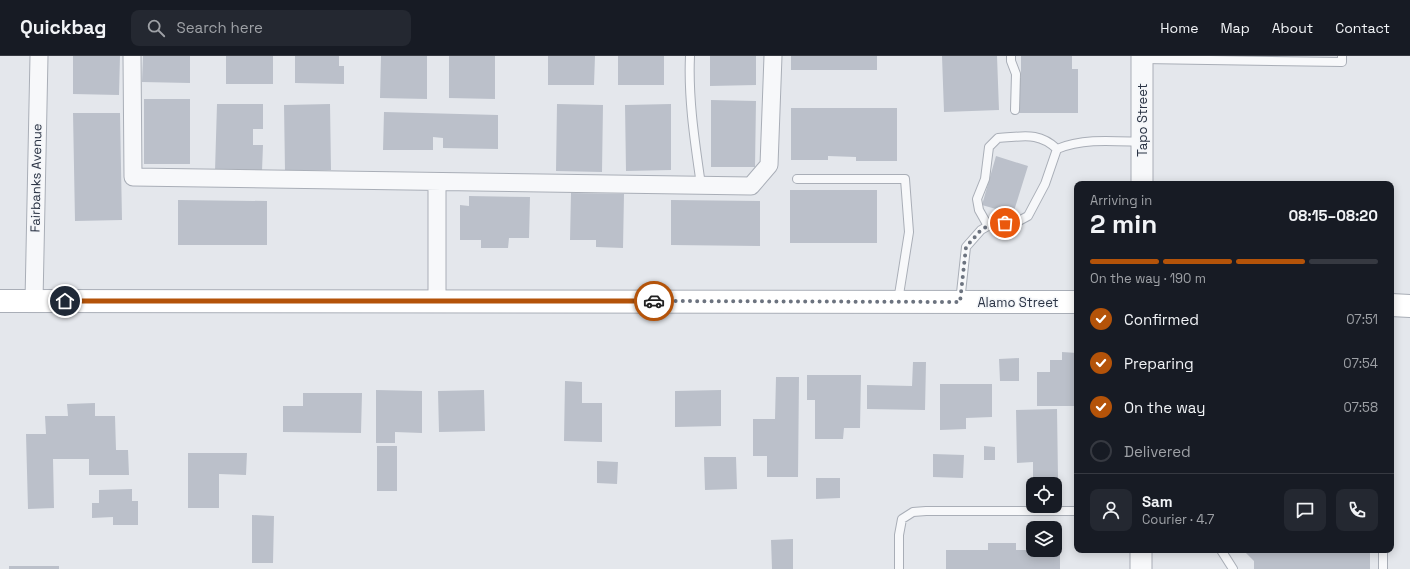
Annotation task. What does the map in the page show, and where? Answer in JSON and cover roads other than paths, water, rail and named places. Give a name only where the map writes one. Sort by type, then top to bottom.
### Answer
[{"type":"main road","name":"Alamo Street","points":[[0,301],[1074,302]]},
{"type":"main road","points":[[1394,305],[1410,306]]},
{"type":"street","name":"Fairbanks Avenue","points":[[34,301],[39,56]]},
{"type":"street","points":[[132,56],[133,177],[751,186],[769,165],[773,56]]},
{"type":"street","name":"Tapo Street","points":[[1142,58],[1142,181]]},
{"type":"street","points":[[437,182],[437,301]]},
{"type":"street","points":[[1141,553],[1141,569]]},
{"type":"lane","points":[[690,56],[689,71],[694,131],[701,185]]},
{"type":"lane","points":[[1012,56],[1011,61],[1016,74],[1015,110]]},
{"type":"lane","points":[[1142,58],[1217,58],[1342,62],[1342,56]]},
{"type":"lane","points":[[988,226],[979,210],[977,198],[985,179],[989,147],[994,141],[998,138],[1036,136],[1049,141],[1057,149]]},
{"type":"lane","points":[[960,302],[966,247],[981,230],[988,226],[1017,222],[1028,216],[1045,184],[1057,149],[1068,144],[1100,141],[1142,142]]},
{"type":"lane","points":[[797,178],[905,179],[909,232],[898,302]]},
{"type":"lane","points":[[899,569],[899,535],[902,519],[913,512],[1074,511]]},
{"type":"lane","points":[[1223,553],[1233,569]]},
{"type":"lane","points":[[1383,553],[1383,569]]}]
